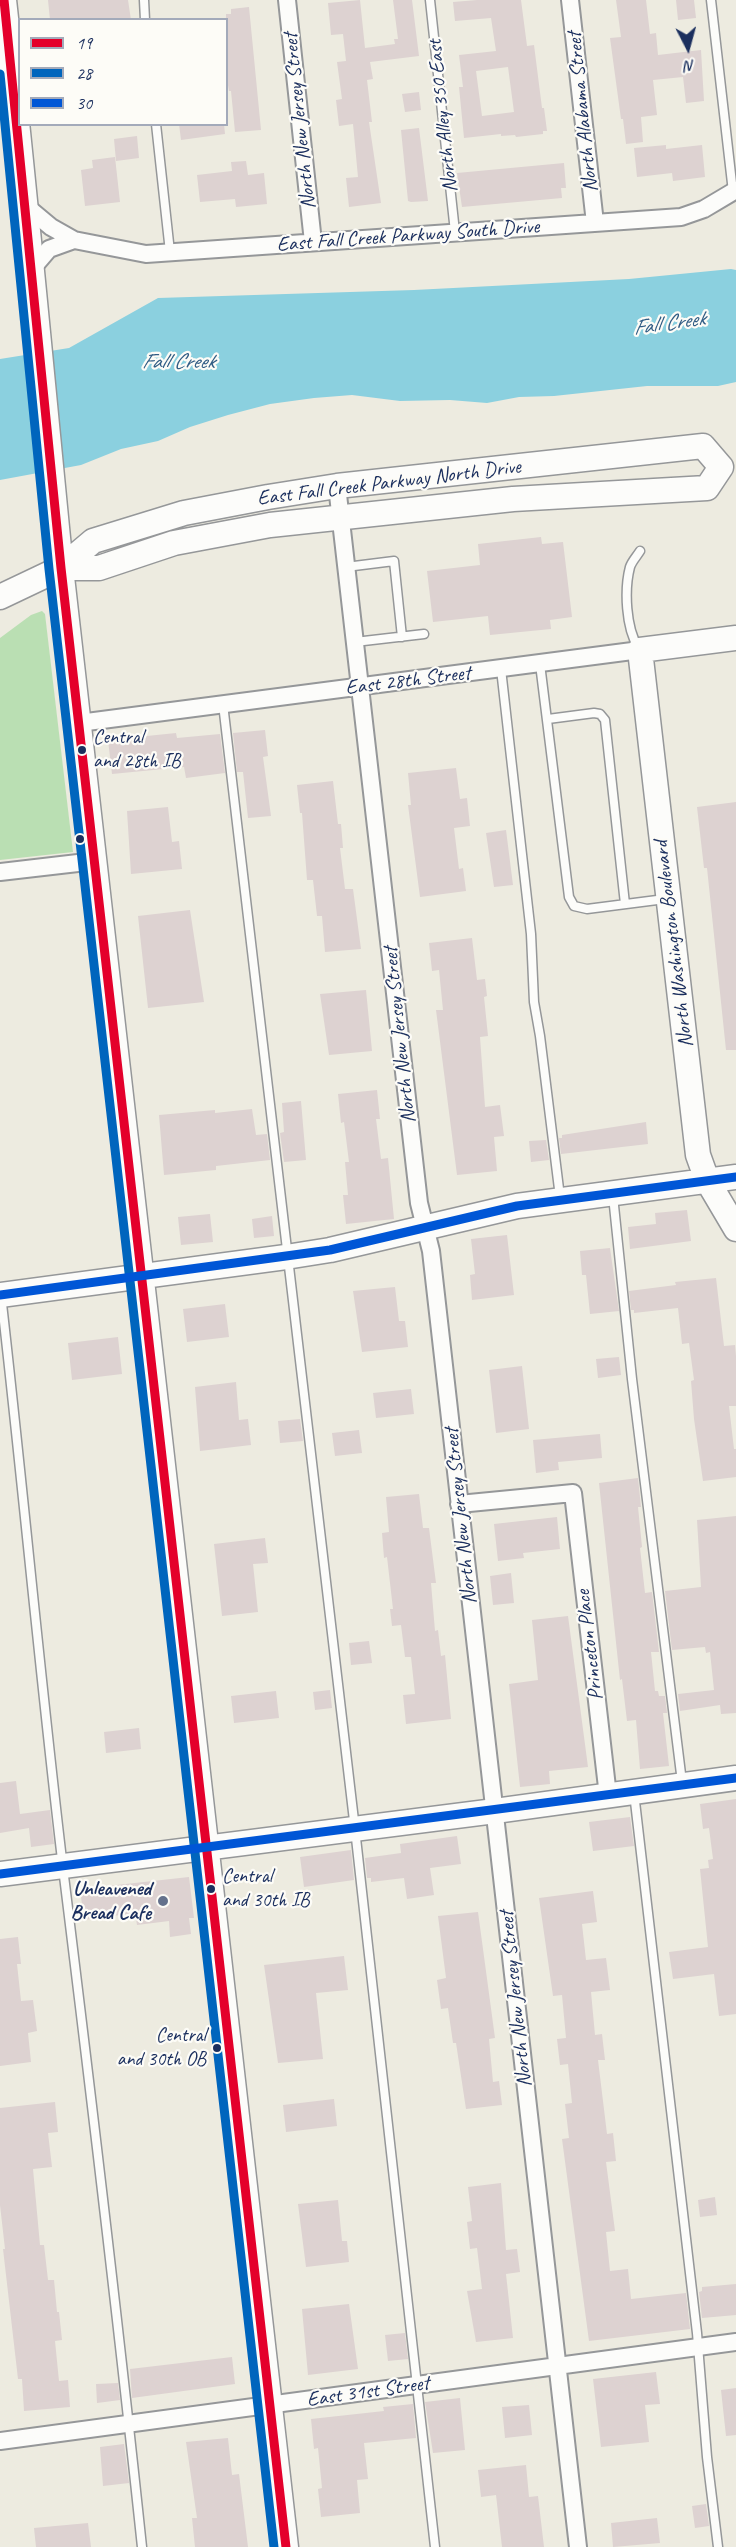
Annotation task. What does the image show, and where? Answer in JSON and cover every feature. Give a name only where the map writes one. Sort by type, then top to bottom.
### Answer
[{"type":"main road","points":[[3,0],[27,207],[31,276],[61,568],[286,2547]]},
{"type":"main road","name":"East Fall Creek Parkway North Drive","points":[[0,597],[61,568],[93,541],[194,511],[337,486],[703,446],[728,466],[707,488],[513,499],[270,525],[203,536],[99,568],[61,568]]},
{"type":"main road","name":"East 28th Street","points":[[640,650],[736,638]]},
{"type":"main road","name":"North Washington Boulevard","points":[[640,650],[698,1155],[707,1180],[736,1229]]},
{"type":"main road","points":[[0,1293],[286,1257],[339,1248],[517,1206],[736,1177]]},
{"type":"main road","points":[[0,1874],[736,1778]]},
{"type":"street","name":"North New Jersey Street","points":[[286,0],[313,242]]},
{"type":"street","name":"North Alabama Street","points":[[570,0],[595,223]]},
{"type":"street","name":"East Fall Creek Parkway South Drive","points":[[27,207],[51,227],[74,240],[135,253],[681,217],[704,209],[735,191]]},
{"type":"street","points":[[31,276],[49,249],[74,240]]},
{"type":"street","name":"North New Jersey Street","points":[[337,486],[419,1203],[431,1251],[578,2547]]},
{"type":"street","name":"East 28th Street","points":[[79,723],[640,650]]},
{"type":"street","points":[[0,872],[95,861]]},
{"type":"street","name":"Princeton Place","points":[[459,1504],[573,1493],[608,1796]]},
{"type":"street","name":"East 31st Street","points":[[0,2441],[736,2342]]},
{"type":"lane","points":[[144,0],[145,18]]},
{"type":"lane","name":"North Alley 350 East","points":[[430,0],[455,232]]},
{"type":"lane","points":[[711,0],[735,191]]},
{"type":"lane","points":[[156,126],[170,252]]},
{"type":"lane","points":[[640,551],[631,564],[627,580],[632,638],[640,650]]},
{"type":"lane","points":[[346,567],[394,561],[402,637]]},
{"type":"lane","points":[[355,642],[424,634]]},
{"type":"lane","points":[[540,664],[569,897],[574,906],[581,909],[669,898]]},
{"type":"lane","points":[[501,669],[531,934],[534,1002],[560,1201]]},
{"type":"lane","points":[[223,704],[286,1257],[355,1829],[435,2547]]},
{"type":"lane","points":[[548,719],[594,713],[600,714],[605,720],[625,904]]},
{"type":"lane","points":[[613,1193],[634,1391],[682,1786]]},
{"type":"lane","points":[[0,1293],[22,1470],[63,1866],[142,2547]]},
{"type":"lane","points":[[634,1792],[698,2347],[707,2457],[718,2547]]},
{"type":"green space","points":[[42,611],[45,614],[73,852],[0,860],[0,638],[31,615]]},
{"type":"water","name":"Fall Creek","points":[[736,270],[736,382],[718,386],[647,386],[554,396],[519,397],[487,403],[450,400],[400,401],[352,395],[314,398],[270,404],[228,415],[190,427],[158,441],[121,449],[81,465],[0,480],[0,359],[69,348],[158,298],[414,290],[629,279]]},
{"type":"building","points":[[48,0],[128,0],[131,18],[50,18]]},
{"type":"building","points":[[360,0],[365,48],[395,44],[394,39],[398,39],[393,0],[412,0],[419,56],[370,62],[373,79],[367,80],[372,122],[369,122],[381,203],[349,207],[346,178],[358,177],[353,124],[339,126],[336,100],[342,99],[337,62],[346,61],[343,34],[331,35],[328,3]]},
{"type":"building","points":[[521,0],[527,46],[534,45],[547,131],[543,131],[543,134],[516,137],[515,135],[501,136],[501,134],[464,138],[459,87],[463,87],[459,55],[496,51],[491,18],[455,21],[453,2]],"holes":[[[508,67],[514,112],[482,116],[476,71]]]},
{"type":"building","points":[[616,0],[646,0],[650,34],[656,33],[658,55],[701,50],[704,101],[686,103],[683,77],[653,80],[657,115],[641,117],[643,142],[626,144],[623,119],[621,119],[610,38],[621,37]]},
{"type":"building","points":[[676,0],[694,0],[696,18],[678,20]]},
{"type":"building","points":[[249,7],[261,130],[235,132],[231,91],[228,85],[228,18],[226,14],[231,14],[231,9]]},
{"type":"building","points":[[419,92],[421,110],[405,112],[402,94]]},
{"type":"building","points":[[179,126],[224,126],[225,134],[181,140]]},
{"type":"building","points":[[419,128],[428,201],[411,202],[408,201],[401,130]]},
{"type":"building","points":[[137,136],[139,158],[116,161],[114,139]]},
{"type":"building","points":[[666,145],[666,149],[702,145],[705,177],[673,181],[672,173],[637,177],[634,148]]},
{"type":"building","points":[[115,157],[120,202],[85,206],[81,170],[93,168],[92,160]]},
{"type":"building","points":[[246,161],[248,175],[264,173],[267,204],[236,207],[235,199],[200,202],[197,175],[232,171],[231,162]]},
{"type":"building","points":[[564,163],[566,188],[561,188],[562,198],[462,207],[457,173]]},
{"type":"building","points":[[541,537],[542,544],[563,542],[572,617],[550,620],[551,629],[490,635],[488,616],[433,622],[427,571],[480,565],[478,544]]},
{"type":"building","points":[[265,730],[268,756],[263,757],[271,816],[248,818],[243,772],[237,772],[233,733]]},
{"type":"building","points":[[176,733],[177,738],[220,734],[225,773],[186,778],[184,767],[112,774],[108,740]]},
{"type":"building","points":[[456,768],[460,799],[467,798],[470,826],[454,828],[459,869],[463,868],[466,891],[420,897],[408,805],[411,805],[408,773]]},
{"type":"building","points":[[333,781],[338,824],[341,824],[343,848],[340,848],[345,889],[353,889],[361,949],[325,952],[322,916],[317,916],[313,880],[307,880],[302,813],[300,813],[297,785]]},
{"type":"building","points":[[736,802],[736,1050],[726,1050],[707,868],[704,868],[697,807]]},
{"type":"building","points":[[168,807],[172,842],[179,841],[182,869],[131,874],[127,811]]},
{"type":"building","points":[[506,830],[513,885],[494,887],[486,833]]},
{"type":"building","points":[[190,910],[204,1002],[148,1008],[138,916]]},
{"type":"building","points":[[472,938],[477,980],[485,979],[487,996],[484,997],[488,1036],[480,1037],[485,1107],[500,1105],[504,1136],[494,1137],[497,1171],[457,1175],[436,1010],[443,1010],[439,970],[432,971],[429,943]]},
{"type":"building","points":[[366,990],[372,1051],[329,1055],[320,994]]},
{"type":"building","points":[[377,1090],[380,1119],[376,1119],[381,1159],[388,1158],[394,1219],[346,1224],[343,1195],[348,1195],[345,1162],[349,1162],[338,1094]]},
{"type":"building","points":[[301,1101],[306,1160],[284,1162],[280,1133],[284,1132],[282,1103]]},
{"type":"building","points":[[252,1109],[256,1135],[267,1134],[270,1160],[216,1166],[216,1170],[164,1175],[159,1115]]},
{"type":"building","points":[[646,1122],[648,1144],[561,1154],[559,1138],[562,1138],[562,1135]]},
{"type":"building","points":[[546,1140],[549,1160],[531,1162],[529,1141]]},
{"type":"building","points":[[687,1210],[691,1241],[630,1249],[628,1227],[656,1224],[655,1213]]},
{"type":"building","points":[[210,1214],[213,1242],[181,1245],[178,1217]]},
{"type":"building","points":[[272,1216],[274,1236],[254,1238],[252,1219]]},
{"type":"building","points":[[507,1235],[514,1295],[472,1300],[470,1275],[475,1274],[471,1239]]},
{"type":"building","points":[[610,1248],[619,1311],[590,1314],[586,1275],[582,1275],[580,1251]]},
{"type":"building","points":[[716,1278],[724,1346],[735,1345],[736,1406],[729,1406],[734,1449],[736,1449],[736,1477],[703,1481],[694,1419],[691,1381],[694,1380],[689,1343],[682,1344],[678,1308],[634,1313],[634,1310],[631,1310],[629,1291],[676,1285],[675,1282]]},
{"type":"building","points":[[395,1287],[399,1321],[405,1321],[408,1347],[362,1352],[353,1291]]},
{"type":"building","points":[[225,1304],[229,1337],[187,1342],[183,1309]]},
{"type":"building","points":[[118,1337],[122,1374],[72,1380],[68,1343]]},
{"type":"building","points":[[619,1357],[621,1375],[598,1378],[596,1359]]},
{"type":"building","points":[[522,1366],[529,1429],[496,1433],[489,1370]]},
{"type":"building","points":[[236,1382],[239,1420],[248,1419],[251,1445],[200,1451],[195,1387]]},
{"type":"building","points":[[411,1389],[414,1414],[376,1418],[373,1393]]},
{"type":"building","points":[[300,1419],[303,1441],[280,1443],[278,1421]]},
{"type":"building","points":[[359,1430],[362,1453],[335,1456],[332,1433]]},
{"type":"building","points":[[600,1434],[602,1458],[558,1462],[559,1470],[536,1473],[533,1440]]},
{"type":"building","points":[[638,1478],[641,1507],[638,1507],[642,1547],[640,1548],[645,1593],[652,1592],[659,1652],[651,1652],[655,1691],[658,1691],[659,1696],[665,1696],[667,1713],[663,1713],[669,1766],[640,1769],[636,1720],[627,1721],[622,1679],[620,1680],[599,1483]]},
{"type":"building","points":[[419,1494],[423,1528],[429,1528],[436,1583],[431,1583],[435,1631],[438,1630],[441,1656],[445,1655],[451,1719],[406,1724],[403,1695],[415,1694],[411,1657],[405,1657],[401,1625],[392,1626],[390,1609],[393,1609],[382,1533],[389,1532],[386,1497]]},
{"type":"building","points":[[736,1516],[736,1713],[721,1714],[720,1705],[680,1711],[678,1694],[714,1690],[710,1652],[706,1653],[705,1647],[672,1650],[665,1591],[701,1587],[697,1520]]},
{"type":"building","points":[[557,1517],[560,1549],[523,1553],[524,1558],[498,1561],[494,1524]]},
{"type":"building","points":[[265,1538],[268,1563],[253,1564],[258,1612],[222,1616],[214,1544]]},
{"type":"building","points":[[511,1573],[514,1603],[493,1605],[490,1576]]},
{"type":"building","points":[[568,1616],[588,1767],[549,1771],[550,1784],[520,1787],[509,1684],[538,1680],[532,1620]]},
{"type":"building","points":[[369,1641],[372,1663],[351,1665],[349,1643]]},
{"type":"building","points":[[330,1690],[332,1708],[315,1710],[313,1692]]},
{"type":"building","points":[[276,1691],[279,1718],[234,1723],[231,1696]]},
{"type":"building","points":[[139,1728],[141,1749],[106,1753],[104,1732]]},
{"type":"building","points":[[16,1781],[20,1814],[50,1810],[54,1844],[31,1847],[29,1828],[0,1833],[0,1783]]},
{"type":"building","points":[[736,1799],[736,2014],[719,2016],[714,1974],[673,1979],[669,1952],[708,1947],[700,1869],[709,1868],[708,1860],[713,1859],[709,1828],[703,1829],[700,1804]]},
{"type":"building","points":[[630,1817],[634,1846],[593,1851],[589,1822]]},
{"type":"building","points":[[457,1836],[461,1864],[430,1868],[434,1895],[407,1899],[404,1878],[371,1882],[371,1878],[367,1878],[365,1858],[401,1853],[400,1844]]},
{"type":"building","points":[[351,1850],[354,1880],[304,1887],[300,1857]]},
{"type":"building","name":"Unleavened Bread Cafe","points":[[189,1877],[194,1918],[189,1918],[191,1934],[170,1937],[169,1921],[137,1925],[135,1913],[84,1920],[80,1889]]},
{"type":"building","points":[[593,1891],[597,1922],[582,1924],[586,1960],[606,1958],[610,1990],[591,1992],[595,2035],[602,2034],[605,2060],[598,2060],[607,2134],[613,2133],[616,2161],[606,2162],[615,2231],[606,2232],[610,2271],[628,2269],[631,2299],[686,2293],[690,2329],[589,2341],[562,2139],[569,2138],[565,2104],[572,2103],[568,2064],[560,2065],[557,2039],[566,2038],[562,1995],[553,1996],[539,1898]]},
{"type":"building","points":[[478,1912],[495,2038],[489,2039],[493,2082],[499,2081],[502,2105],[466,2109],[448,2008],[441,2009],[437,1980],[446,1978],[438,1916]]},
{"type":"building","points":[[18,1937],[21,1964],[17,1964],[21,2001],[33,2000],[37,2031],[28,2033],[31,2062],[0,2066],[0,1939]]},
{"type":"building","points":[[344,1956],[348,1990],[316,1993],[323,2059],[278,2063],[264,1965]]},
{"type":"building","points":[[334,2099],[337,2126],[286,2132],[283,2105]]},
{"type":"building","points":[[55,2102],[58,2132],[48,2133],[52,2167],[33,2169],[40,2245],[44,2245],[48,2280],[54,2280],[57,2312],[59,2312],[62,2340],[55,2341],[59,2381],[68,2380],[70,2407],[24,2411],[22,2379],[18,2379],[3,2249],[5,2249],[0,2205],[0,2108]]},
{"type":"building","points":[[501,2183],[506,2250],[517,2249],[520,2272],[506,2274],[513,2338],[476,2342],[467,2291],[482,2289],[477,2248],[470,2249],[467,2222],[472,2221],[468,2187]]},
{"type":"building","points":[[715,2197],[717,2215],[700,2217],[698,2200]]},
{"type":"building","points":[[338,2200],[342,2241],[347,2241],[349,2262],[306,2267],[298,2204]]},
{"type":"building","points":[[736,2284],[736,2315],[702,2318],[699,2292],[702,2291],[702,2287]]},
{"type":"building","points":[[349,2304],[358,2369],[308,2375],[302,2309]]},
{"type":"building","points":[[405,2333],[408,2359],[388,2361],[385,2335]]},
{"type":"building","points":[[232,2357],[235,2384],[132,2398],[130,2369]]},
{"type":"building","points":[[656,2372],[660,2404],[645,2405],[649,2442],[601,2447],[593,2379]]},
{"type":"building","points":[[118,2383],[120,2400],[97,2403],[96,2384]]},
{"type":"building","points":[[736,2388],[736,2435],[726,2436],[721,2390]]},
{"type":"building","points":[[460,2398],[465,2450],[433,2453],[425,2402]]},
{"type":"building","points":[[413,2404],[416,2438],[364,2443],[368,2479],[357,2480],[360,2513],[321,2517],[318,2489],[322,2488],[318,2448],[314,2449],[311,2419],[384,2411],[383,2407]]},
{"type":"building","points":[[529,2405],[532,2435],[505,2438],[502,2407]]},
{"type":"building","points":[[228,2438],[232,2475],[239,2474],[248,2547],[195,2547],[192,2518],[197,2518],[186,2442]]},
{"type":"building","points":[[124,2444],[129,2483],[103,2486],[100,2447]]},
{"type":"building","points":[[526,2465],[529,2497],[538,2496],[544,2547],[502,2547],[496,2495],[481,2497],[478,2470]]},
{"type":"building","points":[[706,2504],[709,2526],[695,2528],[692,2506]]},
{"type":"building","points":[[657,2518],[660,2543],[613,2547],[611,2523]]},
{"type":"building","points":[[88,2523],[91,2547],[36,2547],[34,2528]]},
{"type":"transit line","name":"19","points":[[4,0],[61,568],[286,2547]]},
{"type":"transit line","name":"28","points":[[0,74],[49,569],[274,2547]]},
{"type":"transit line","name":"30","points":[[0,1295],[330,1250],[517,1206],[736,1177]]},
{"type":"transit line","name":"30","points":[[0,1874],[736,1778]]},
{"type":"place","name":"Central and 28th IB","points":[[82,750]]},
{"type":"place","name":"Central and 30th IB","points":[[211,1889]]},
{"type":"place","name":"Unleavened Bread Cafe","points":[[163,1901]]},
{"type":"place","name":"Central and 30th OB","points":[[217,2048]]}]
